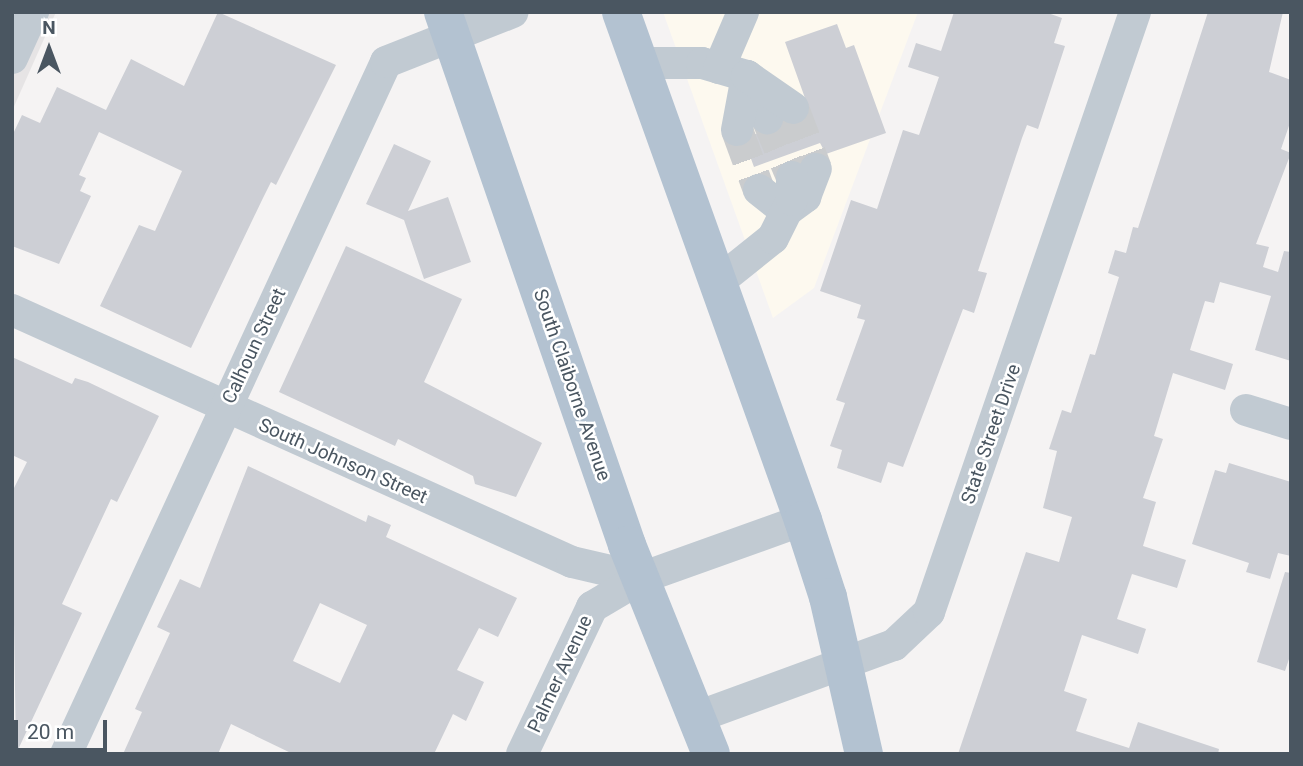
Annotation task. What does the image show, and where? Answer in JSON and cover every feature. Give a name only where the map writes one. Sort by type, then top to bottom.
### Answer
[{"type":"main road","points":[[621,12],[803,520],[845,664],[864,754]]},
{"type":"main road","name":"South Claiborne Avenue","points":[[447,23],[641,578],[711,754]]},
{"type":"street","points":[[12,58],[33,12]]},
{"type":"street","name":"Calhoun Street","points":[[66,754],[386,62],[447,23],[513,12]]},
{"type":"street","points":[[737,130],[733,72],[743,12]]},
{"type":"street","name":"State Street Drive","points":[[697,717],[894,645],[929,612],[1135,12]]},
{"type":"street","points":[[639,63],[733,72],[780,113]]},
{"type":"street","points":[[718,282],[773,238],[786,211],[805,197],[804,173]]},
{"type":"street","points":[[759,190],[786,211]]},
{"type":"street","name":"South Johnson Street","points":[[12,310],[572,562],[641,578]]},
{"type":"street","points":[[1247,410],[1291,424]]},
{"type":"street","name":"Palmer Avenue","points":[[522,754],[592,607],[641,578],[803,520]]},
{"type":"shaded area","points":[[12,12],[56,12],[12,111]]},
{"type":"shaded area","points":[[663,12],[918,12],[814,288],[773,318]]},
{"type":"building","points":[[218,12],[336,65],[276,185],[271,182],[191,348],[100,306],[139,225],[155,231],[182,171],[99,132],[79,175],[86,178],[80,191],[91,196],[59,264],[12,246],[12,136],[22,115],[40,123],[57,87],[106,110],[131,59],[184,86]]},
{"type":"building","points":[[954,12],[1045,12],[1062,18],[1054,43],[1065,46],[1038,129],[1027,125],[1022,138],[978,271],[987,273],[974,313],[963,309],[903,467],[888,462],[881,483],[837,468],[842,450],[830,446],[845,403],[836,400],[865,320],[857,318],[861,305],[820,291],[851,200],[877,209],[903,130],[919,135],[939,77],[908,67],[916,43],[941,51]]},
{"type":"building","points":[[1208,12],[1283,12],[1269,72],[1291,80],[1291,120],[1281,149],[1291,153],[1256,244],[1269,247],[1263,267],[1278,272],[1284,251],[1291,252],[1291,361],[1255,350],[1271,296],[1220,282],[1214,303],[1205,301],[1190,350],[1233,364],[1225,390],[1173,373],[1154,436],[1163,439],[1143,498],[1156,502],[1143,546],[1186,560],[1177,588],[1132,574],[1117,619],[1146,629],[1138,654],[1082,635],[1064,691],[1087,699],[1076,731],[1129,748],[1138,722],[1219,749],[1218,754],[958,754],[1026,552],[1059,562],[1072,517],[1043,508],[1057,451],[1049,449],[1062,410],[1071,413],[1090,354],[1095,355],[1119,277],[1108,273],[1115,250],[1126,253],[1133,227],[1138,228]]},
{"type":"building","points":[[837,24],[846,48],[854,45],[886,133],[826,154],[820,143],[754,167],[746,145],[755,134],[774,135],[784,124],[800,125],[811,115],[785,42]]},
{"type":"building","points":[[394,144],[431,161],[408,211],[448,197],[471,262],[424,279],[404,220],[366,204]]},
{"type":"building","points":[[346,246],[462,299],[424,382],[542,443],[516,497],[475,484],[473,476],[398,439],[395,446],[279,392]]},
{"type":"building","points":[[12,357],[72,384],[75,378],[88,382],[159,416],[117,502],[111,499],[62,604],[82,613],[16,754],[12,492],[27,462],[12,455]]},
{"type":"building","points":[[1229,463],[1291,482],[1291,556],[1278,553],[1270,579],[1246,572],[1249,563],[1192,544],[1215,470],[1226,473]]},
{"type":"building","points":[[248,466],[366,522],[368,515],[391,525],[386,537],[517,598],[498,637],[479,628],[457,670],[484,682],[466,721],[453,714],[434,754],[293,754],[231,724],[218,754],[123,754],[142,712],[135,709],[170,633],[157,627],[180,579],[200,588]],"holes":[[[320,603],[367,625],[340,683],[293,661]]]},
{"type":"building","points":[[1285,572],[1291,573],[1291,653],[1285,671],[1257,662]]},
{"type":"tunnel","points":[[793,108],[816,169]]},
{"type":"tunnel","points":[[767,118],[792,177]]},
{"type":"tunnel","points":[[737,130],[759,190]]}]
